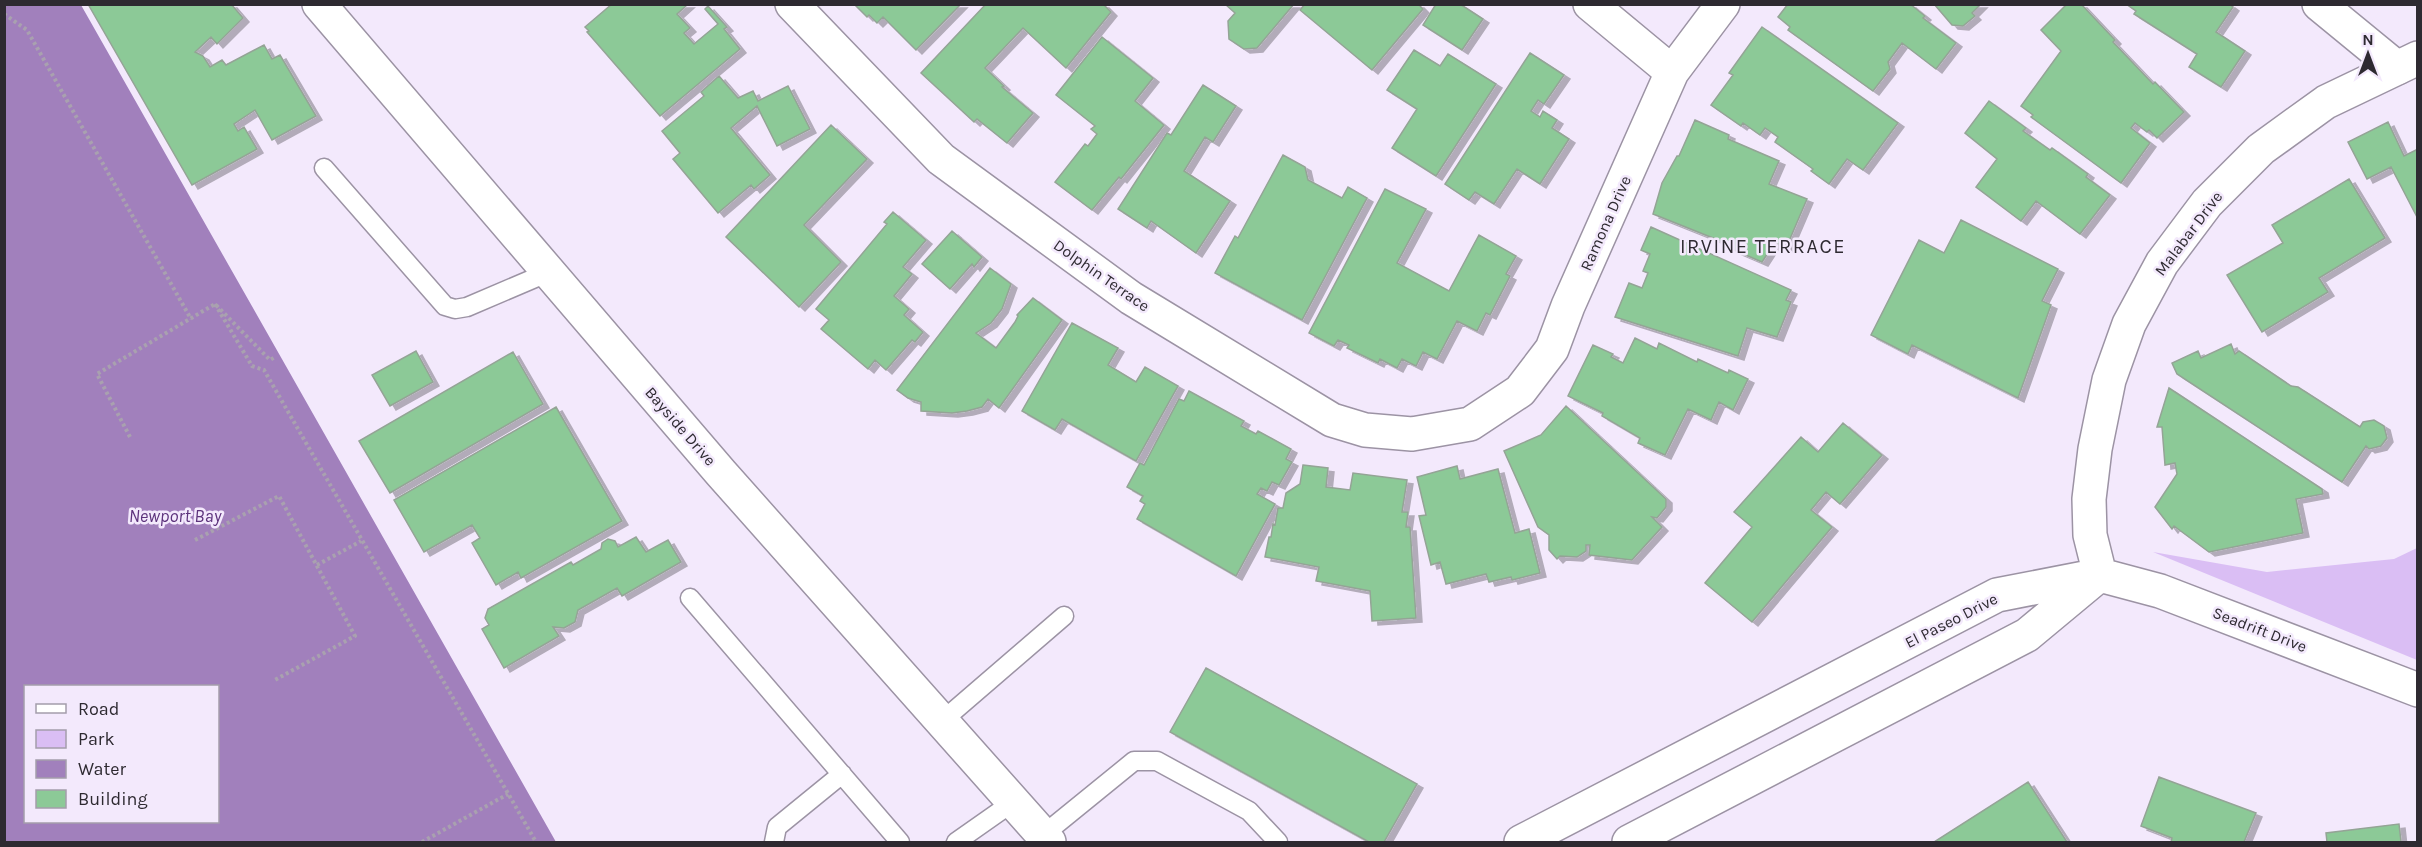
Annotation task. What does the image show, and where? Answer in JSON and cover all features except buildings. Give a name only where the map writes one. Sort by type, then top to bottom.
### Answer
[{"type":"street","name":"Bayside Drive","points":[[319,4],[729,481],[1046,839]]},
{"type":"street","name":"Dolphin Terrace","points":[[792,4],[941,159],[1131,298],[1332,420],[1365,430],[1412,434],[1470,424]]},
{"type":"street","points":[[1590,4],[1672,72]]},
{"type":"street","name":"Ramona Drive","points":[[1470,424],[1520,391],[1552,349],[1568,306],[1672,72],[1723,4]]},
{"type":"street","points":[[2319,4],[2407,63]]},
{"type":"street","name":"Malabar Drive","points":[[2100,575],[2090,535],[2089,499],[2099,426],[2109,380],[2129,324],[2162,264],[2207,202],[2261,149],[2326,102],[2407,63]]},
{"type":"street","points":[[1629,843],[2027,635],[2100,575]]},
{"type":"street","name":"Seadrift Drive","points":[[2100,575],[2160,591],[2418,690]]},
{"type":"street","name":"El Paseo Drive","points":[[1521,843],[1997,595],[2100,575]]},
{"type":"lane","points":[[324,168],[445,306],[455,309],[467,307],[549,272]]},
{"type":"lane","points":[[690,598],[900,843]]},
{"type":"lane","points":[[941,722],[1064,616]]},
{"type":"lane","points":[[1046,839],[1134,761],[1156,761],[1249,811],[1278,843]]},
{"type":"lane","points":[[774,843],[777,827],[842,774]]},
{"type":"lane","points":[[956,843],[1013,802]]},
{"type":"path","points":[[4,14],[27,30],[191,319]]},
{"type":"path","points":[[130,437],[97,374],[215,304]]},
{"type":"path","points":[[215,304],[270,360],[275,357]]},
{"type":"path","points":[[215,304],[252,366],[264,370],[536,843]]},
{"type":"path","points":[[195,540],[279,496],[355,636],[273,681]]},
{"type":"path","points":[[317,565],[362,541]]},
{"type":"path","points":[[422,843],[508,794]]},
{"type":"green space","points":[[2417,548],[2417,660],[2153,552],[2267,572],[2394,559]]},
{"type":"water","name":"Newport Bay","points":[[5,4],[81,5],[556,842],[5,842]]},
{"type":"district","name":"IRVINE TERRACE","points":[[1763,246]]}]
